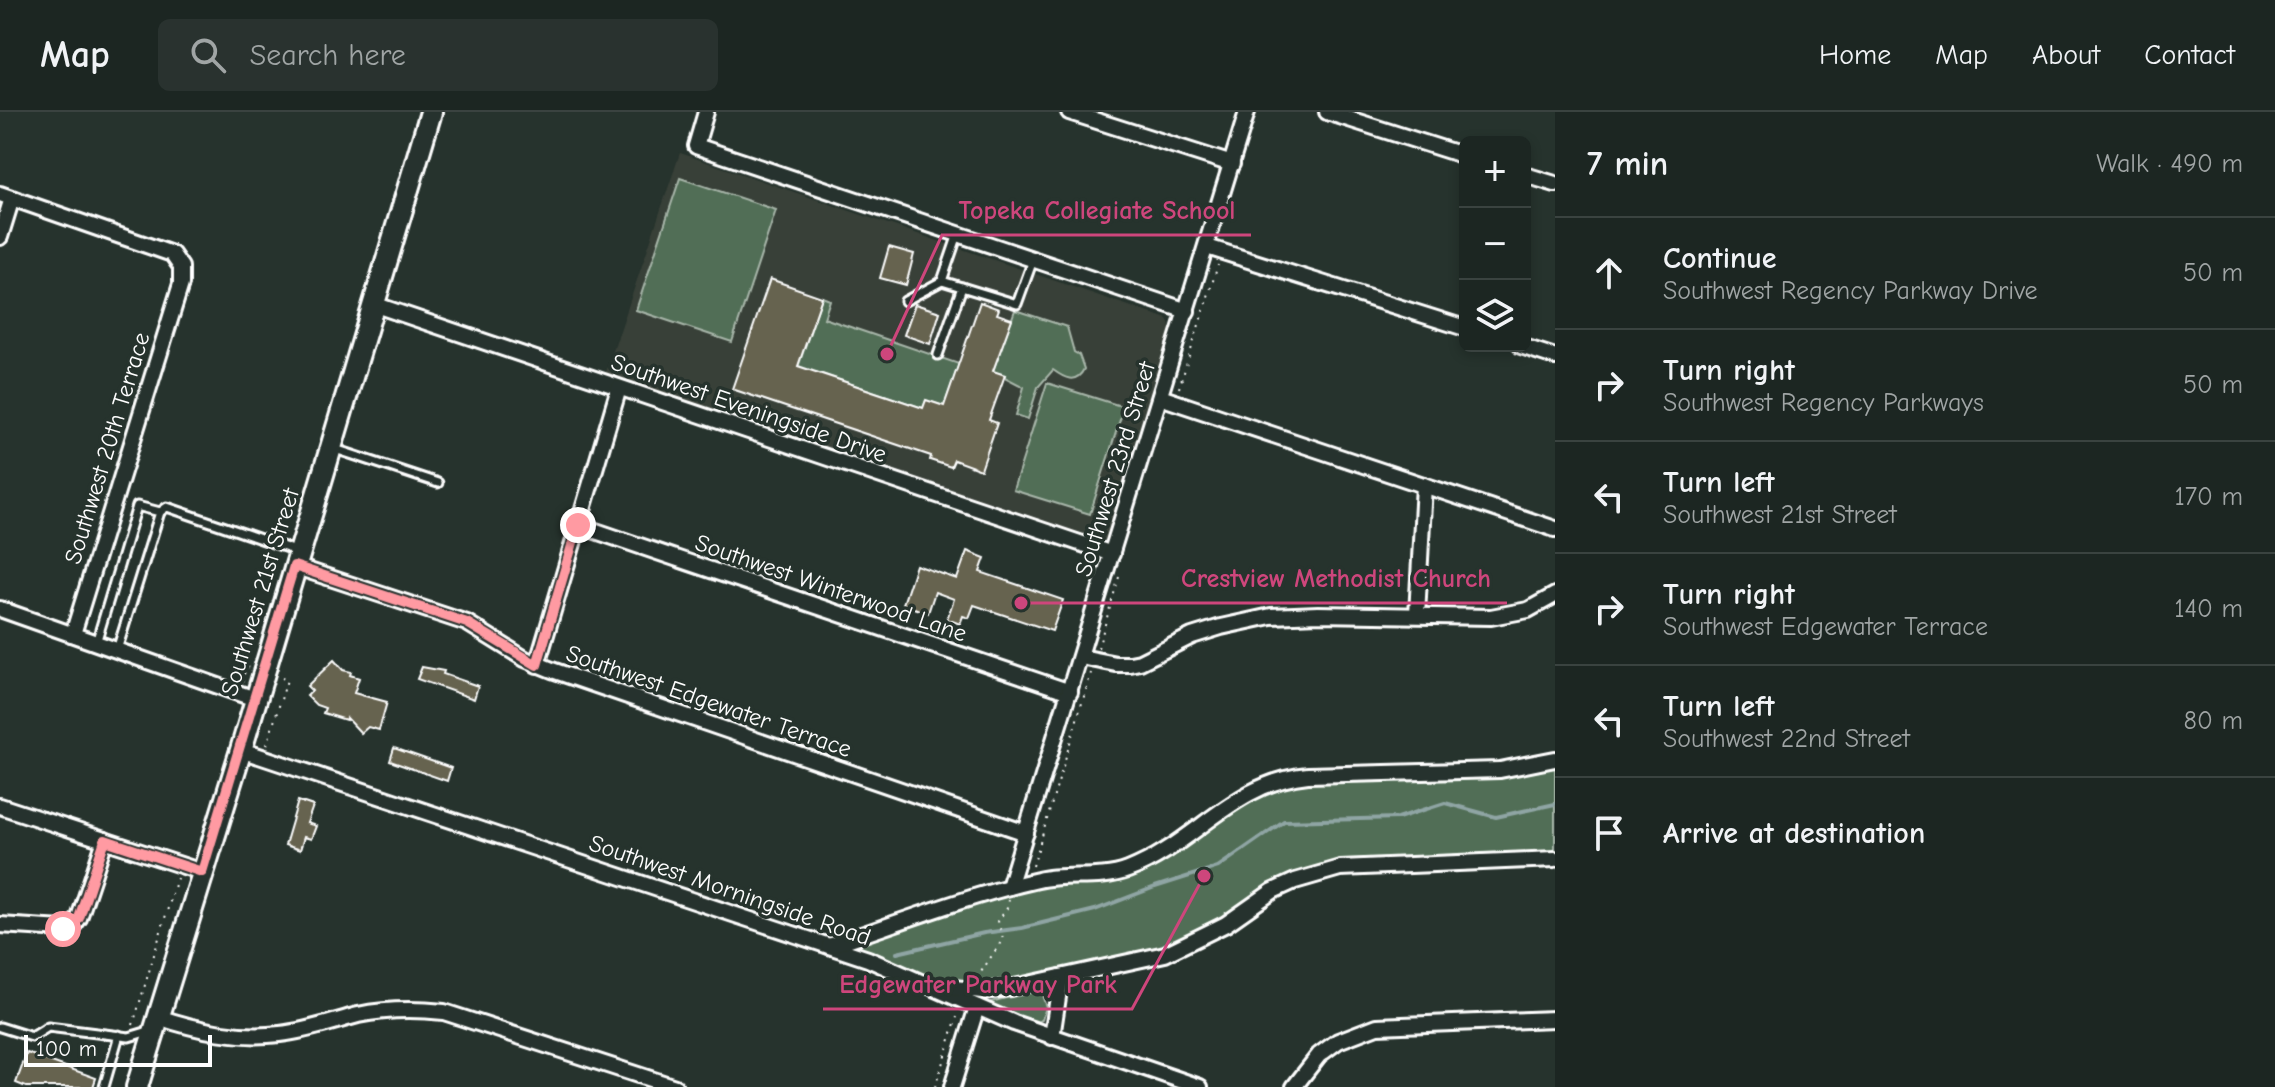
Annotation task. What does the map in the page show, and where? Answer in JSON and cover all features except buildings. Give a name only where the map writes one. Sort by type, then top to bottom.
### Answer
[{"type":"main road","name":"Southwest 21st Street","points":[[137,1087],[431,112]]},
{"type":"street","points":[[706,112],[696,146],[1187,311]]},
{"type":"street","points":[[1069,112],[1232,164]]},
{"type":"street","name":"Southwest 23rd Street","points":[[1009,893],[1247,112]]},
{"type":"street","points":[[1327,112],[1459,154]]},
{"type":"street","points":[[1531,177],[1555,184]]},
{"type":"street","points":[[0,237],[6,196]]},
{"type":"street","name":"Southwest 20th Terrace","points":[[6,196],[172,254],[181,267],[182,275],[73,634]]},
{"type":"street","points":[[1207,247],[1459,326]]},
{"type":"street","name":"Southwest Eveningside Drive","points":[[373,304],[1112,554]]},
{"type":"street","points":[[1531,349],[1555,357]]},
{"type":"street","points":[[537,665],[619,388]]},
{"type":"street","points":[[1160,397],[1555,529]]},
{"type":"street","points":[[1417,615],[1424,485]]},
{"type":"street","name":"Southwest Winterwood Lane","points":[[578,525],[1070,692]]},
{"type":"street","name":"Southwest Edgewater Terrace","points":[[296,559],[467,623],[537,665],[1026,833]]},
{"type":"street","points":[[1081,657],[1130,664],[1192,636],[1271,616],[1508,616],[1528,610],[1555,595]]},
{"type":"street","points":[[0,609],[255,699]]},
{"type":"street","name":"Southwest Morningside Road","points":[[241,750],[868,959],[1052,1037],[1200,1087]]},
{"type":"street","points":[[829,946],[1009,893],[1043,879],[1076,879],[1123,872],[1158,856],[1244,795],[1283,779],[1308,775],[1500,770],[1555,759]]},
{"type":"street","points":[[0,806],[202,872]]},
{"type":"street","points":[[0,925],[63,929],[74,925],[105,840]]},
{"type":"street","points":[[937,989],[997,990],[1165,954],[1226,924],[1273,891],[1319,873],[1367,865],[1555,859]]},
{"type":"street","points":[[1052,1037],[1061,977]]},
{"type":"street","points":[[952,1087],[977,1007]]},
{"type":"street","points":[[156,1023],[259,1036],[310,1029],[381,1011],[423,1009],[444,1012],[675,1087]]},
{"type":"street","points":[[1294,1087],[1319,1055],[1338,1041],[1377,1026],[1555,1019]]},
{"type":"lane","points":[[905,301],[942,281],[958,234]]},
{"type":"lane","points":[[942,281],[1017,304],[1033,259]]},
{"type":"lane","points":[[938,355],[962,287]]},
{"type":"lane","points":[[330,448],[438,483]]},
{"type":"lane","points":[[96,643],[137,506],[160,512]]},
{"type":"lane","points":[[117,650],[160,512],[167,507],[296,559]]},
{"type":"lane","points":[[0,1027],[32,1037],[48,1027],[129,1037],[156,1023]]},
{"type":"lane","points":[[104,1087],[119,1035]]},
{"type":"path","points":[[1177,392],[1219,263]]},
{"type":"path","points":[[1033,867],[1091,672]]},
{"type":"path","points":[[264,757],[287,680]]},
{"type":"path","points":[[129,1037],[181,865]]},
{"type":"path","points":[[976,980],[1003,939],[998,921],[1007,908],[1009,893]]},
{"type":"path","points":[[935,1087],[957,1017]]},
{"type":"shaded area","points":[[680,153],[1167,319],[1169,333],[1108,539],[1095,542],[605,375]]},
{"type":"green space","points":[[680,178],[776,210],[732,342],[636,310]]},
{"type":"green space","points":[[822,297],[830,300],[824,318],[959,364],[944,406],[926,400],[923,408],[816,372],[795,376]]},
{"type":"green space","points":[[1015,310],[1067,327],[1074,352],[1079,355],[1084,369],[1074,378],[1053,370],[1038,387],[1028,419],[1016,415],[1024,387],[993,371]]},
{"type":"green space","points":[[1047,383],[1124,407],[1090,514],[1013,490]]},
{"type":"green space","points":[[1555,759],[1555,859],[1319,873],[1196,941],[1010,988],[957,989],[829,946],[1009,887],[1123,872],[1283,779],[1500,770]]},
{"type":"green space","points":[[1031,991],[1042,995],[1046,1007],[1042,1020],[1032,1024],[992,1007],[991,1002]]},
{"type":"waterway","points":[[897,953],[1095,910],[1218,867],[1284,821],[1398,818],[1445,803],[1496,817],[1555,804]]},
{"type":"place","name":"Topeka Collegiate School","points":[[887,354]]},
{"type":"place","name":"Crestview Methodist Church","points":[[1021,603]]},
{"type":"place","name":"Edgewater Parkway Park","points":[[1204,876]]},
{"type":"route","points":[[63,929],[74,925],[79,918],[105,840],[202,872],[294,566],[467,623],[537,665],[578,525]]}]
